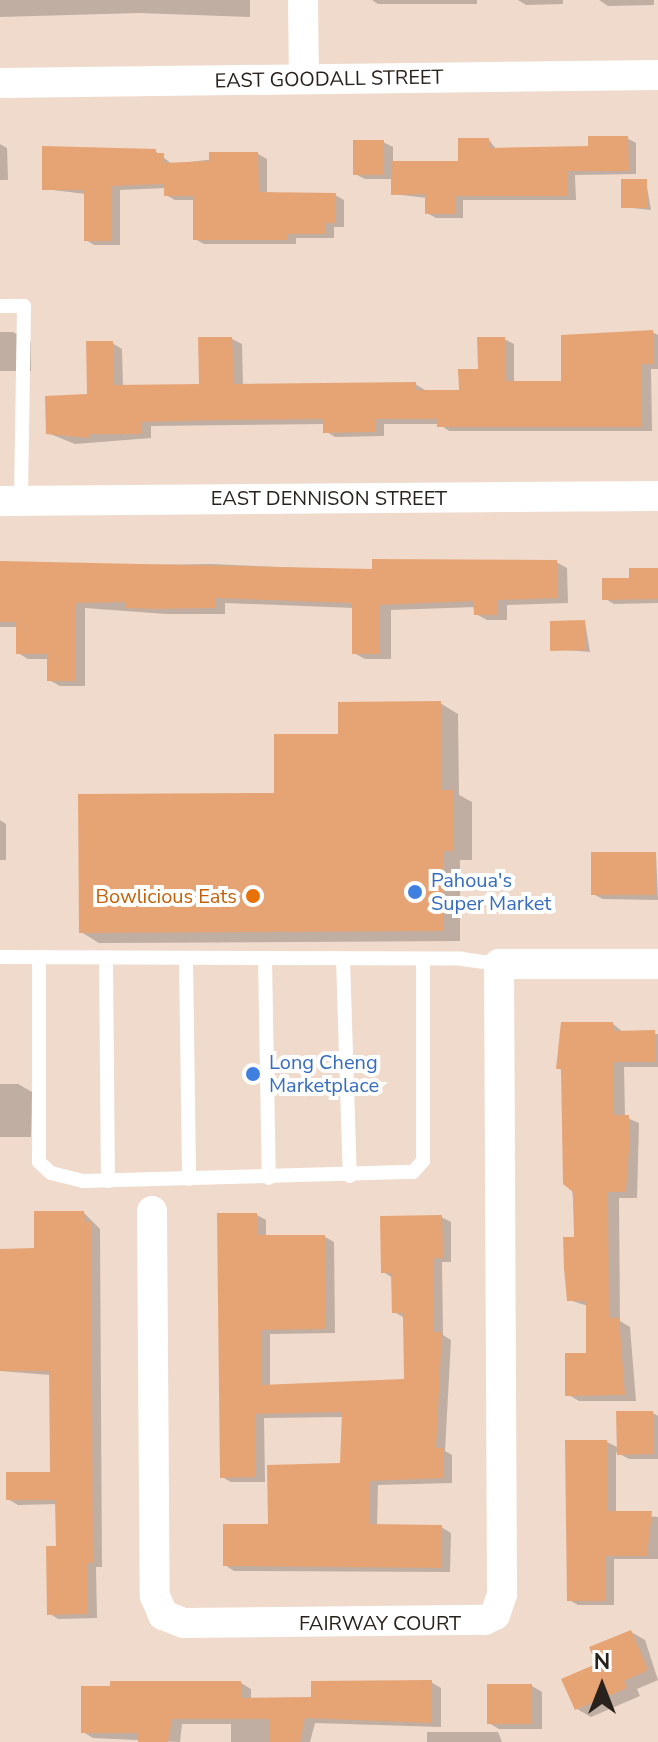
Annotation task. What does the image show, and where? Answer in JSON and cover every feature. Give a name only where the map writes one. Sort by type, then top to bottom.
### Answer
[{"type":"street","points":[[303,0],[304,79]]},
{"type":"street","name":"EAST GOODALL STREET","points":[[0,83],[658,75]]},
{"type":"street","name":"EAST DENNISON STREET","points":[[11,500],[658,496]]},
{"type":"street","points":[[499,964],[658,964]]},
{"type":"street","name":"FAIRWAY COURT","points":[[152,1211],[155,1596],[163,1615],[184,1623],[472,1623],[495,1615],[502,1595],[499,964]]},
{"type":"lane","points":[[0,306],[24,306],[11,500]]},
{"type":"lane","points":[[0,957],[423,959],[499,964]]},
{"type":"lane","points":[[39,957],[39,1162],[51,1173],[108,1181],[413,1172],[423,1161],[423,959]]},
{"type":"lane","points":[[106,958],[108,1181]]},
{"type":"lane","points":[[186,958],[189,1179]]},
{"type":"lane","points":[[265,959],[269,1178]]},
{"type":"lane","points":[[343,959],[350,1176]]},
{"type":"lane","points":[[151,1180],[152,1211]]},
{"type":"building","points":[[588,136],[628,136],[629,171],[567,171],[568,196],[455,196],[455,214],[425,214],[425,194],[391,195],[391,161],[458,161],[458,138],[489,138],[489,148],[588,146]]},
{"type":"building","points":[[353,140],[384,140],[384,175],[353,175]]},
{"type":"building","points":[[42,146],[156,149],[156,153],[164,153],[164,163],[209,161],[209,152],[258,152],[259,192],[336,193],[336,223],[326,223],[325,234],[287,234],[287,240],[193,240],[193,196],[164,196],[164,184],[112,186],[112,241],[84,241],[84,190],[42,190]]},
{"type":"building","points":[[621,179],[647,179],[647,208],[621,208]]},
{"type":"building","points":[[653,330],[653,364],[642,364],[642,427],[437,427],[437,419],[375,419],[375,432],[323,433],[323,419],[218,420],[142,422],[142,434],[89,434],[89,438],[46,434],[45,396],[87,394],[86,341],[113,341],[113,385],[199,384],[198,337],[232,337],[234,384],[416,382],[416,390],[459,390],[458,369],[478,369],[477,337],[505,337],[505,381],[561,381],[561,335]]},
{"type":"building","points":[[372,559],[557,560],[558,598],[497,600],[497,615],[474,615],[473,601],[380,605],[380,654],[352,654],[352,603],[215,598],[215,608],[154,609],[125,608],[125,602],[75,603],[75,681],[47,681],[47,654],[16,654],[16,622],[0,622],[0,561],[372,569]]},
{"type":"building","points":[[629,568],[658,568],[658,599],[602,600],[602,578],[629,578]]},
{"type":"building","points":[[585,620],[586,650],[550,651],[550,621]]},
{"type":"building","points":[[441,701],[441,790],[454,790],[454,851],[443,851],[443,931],[79,933],[78,794],[274,793],[274,734],[338,734],[338,702]]},
{"type":"building","points":[[591,852],[656,852],[656,895],[591,895]]},
{"type":"building","points":[[561,1022],[613,1022],[613,1031],[655,1030],[655,1062],[613,1062],[614,1115],[629,1115],[626,1192],[608,1192],[609,1318],[619,1318],[625,1395],[565,1396],[565,1353],[586,1353],[586,1301],[567,1301],[564,1268],[563,1237],[574,1237],[573,1192],[563,1184],[561,1069],[556,1069]]},
{"type":"building","points":[[34,1211],[84,1211],[85,1222],[91,1222],[93,1563],[88,1563],[88,1614],[47,1615],[46,1546],[56,1546],[55,1500],[6,1500],[6,1472],[50,1472],[49,1371],[0,1371],[0,1249],[34,1248]]},
{"type":"building","points":[[217,1213],[257,1213],[258,1235],[325,1235],[326,1329],[261,1330],[261,1385],[404,1379],[403,1313],[392,1313],[391,1273],[381,1273],[380,1216],[442,1215],[443,1258],[433,1258],[434,1332],[442,1332],[436,1448],[443,1448],[443,1478],[369,1481],[369,1524],[442,1525],[442,1568],[223,1566],[223,1524],[268,1524],[267,1465],[340,1463],[342,1412],[255,1414],[256,1477],[220,1478]]},
{"type":"building","points":[[616,1411],[653,1411],[654,1454],[617,1455]]},
{"type":"building","points":[[565,1440],[607,1440],[608,1511],[652,1511],[647,1556],[606,1556],[606,1601],[567,1601]]},
{"type":"building","points":[[631,1630],[648,1670],[624,1681],[627,1688],[575,1710],[561,1679],[596,1664],[589,1647]]},
{"type":"building","points":[[432,1680],[431,1723],[305,1718],[300,1742],[270,1742],[270,1719],[172,1719],[168,1742],[138,1742],[138,1733],[81,1733],[81,1686],[110,1686],[110,1681],[241,1681],[242,1698],[311,1697],[311,1681]]},
{"type":"building","points":[[487,1684],[532,1684],[532,1724],[487,1724]]},
{"type":"place","name":"Pahoua's Super Market","points":[[415,892]]},
{"type":"place","name":"Bowlicious Eats","points":[[253,896]]},
{"type":"place","name":"Long Cheng Marketplace","points":[[253,1074]]}]
